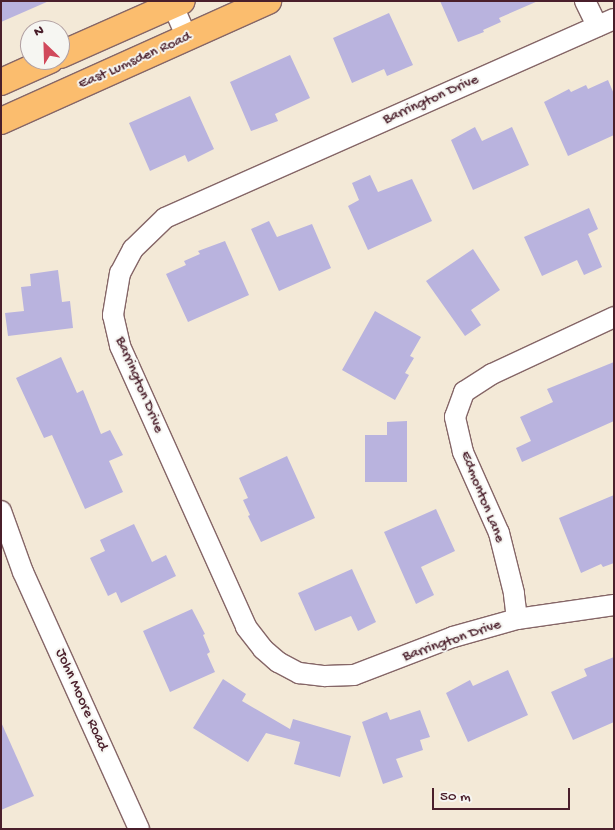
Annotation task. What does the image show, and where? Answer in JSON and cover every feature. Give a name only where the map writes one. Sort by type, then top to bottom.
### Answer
[{"type":"main road","name":"East Lumsden Road","points":[[1,121],[268,1]]},
{"type":"main road","points":[[70,51],[176,3]]},
{"type":"main road","points":[[1,82],[28,70]]},
{"type":"street","name":"Barrington Drive","points":[[585,1],[605,22],[166,218],[133,249],[120,273],[115,293],[113,315],[120,346],[246,627],[263,649],[278,662],[300,673],[324,676],[354,675],[452,637],[517,619],[614,605]]},
{"type":"street","points":[[176,3],[187,38]]},
{"type":"street","name":"Edmonton Lane","points":[[517,619],[514,593],[499,533],[463,452],[455,417],[464,392],[492,374],[614,317]]},
{"type":"street","name":"John Moore Road","points":[[1,511],[23,572],[139,829]]},
{"type":"street","name":"John Moore Road","points":[[1,540],[23,572]]},
{"type":"building","points":[[1,1],[49,1],[1,22]]},
{"type":"building","points":[[440,1],[538,1],[499,18],[501,22],[483,30],[484,32],[458,42]]},
{"type":"building","points":[[389,13],[413,65],[387,76],[384,69],[352,83],[333,38]]},
{"type":"building","points":[[290,55],[310,98],[275,114],[278,121],[251,131],[230,82]]},
{"type":"building","points":[[608,80],[614,94],[614,135],[568,156],[544,102],[569,89],[571,92],[586,85],[588,89]]},
{"type":"building","points":[[190,96],[214,149],[188,162],[185,155],[150,171],[129,123]]},
{"type":"building","points":[[475,127],[482,141],[512,127],[529,165],[473,190],[451,140]]},
{"type":"building","points":[[370,175],[378,192],[412,179],[432,221],[368,250],[348,206],[359,200],[352,183]]},
{"type":"building","points":[[589,208],[598,229],[588,234],[602,267],[584,275],[577,260],[542,276],[524,237]]},
{"type":"building","points":[[269,221],[277,237],[312,224],[331,268],[279,291],[251,229]]},
{"type":"building","points":[[225,241],[249,295],[188,322],[166,274],[186,265],[184,261],[200,254],[198,251]]},
{"type":"building","points":[[473,249],[500,290],[471,310],[481,325],[465,336],[426,281]]},
{"type":"building","points":[[58,270],[62,302],[70,301],[73,328],[8,336],[5,313],[24,311],[21,287],[31,286],[30,274]]},
{"type":"building","points":[[375,311],[421,337],[410,356],[414,358],[405,373],[409,375],[395,400],[342,370]]},
{"type":"building","points":[[61,357],[77,393],[83,390],[101,434],[110,430],[123,455],[109,461],[123,492],[85,509],[52,435],[44,438],[16,378]]},
{"type":"building","points":[[614,362],[614,421],[522,462],[516,448],[531,441],[520,417],[553,402],[547,389]]},
{"type":"building","points":[[407,421],[407,482],[365,482],[365,435],[387,435],[387,422]]},
{"type":"building","points":[[287,456],[315,518],[261,542],[248,516],[250,515],[243,500],[248,498],[239,478]]},
{"type":"building","points":[[614,495],[614,563],[603,567],[601,564],[581,573],[559,518]]},
{"type":"building","points":[[436,509],[455,551],[421,567],[434,595],[416,604],[384,532]]},
{"type":"building","points":[[134,524],[152,562],[166,555],[176,576],[121,603],[116,592],[108,596],[90,558],[105,551],[100,540]]},
{"type":"building","points":[[352,569],[376,622],[358,631],[351,616],[315,631],[298,593]]},
{"type":"building","points":[[192,609],[205,634],[203,635],[210,652],[207,654],[215,672],[170,692],[143,631]]},
{"type":"building","points":[[614,657],[614,722],[573,740],[551,692],[587,676],[584,669]]},
{"type":"building","points":[[508,670],[528,715],[468,742],[446,693],[470,680],[473,686]]},
{"type":"building","points":[[223,679],[246,694],[242,701],[290,729],[293,719],[351,736],[340,777],[294,764],[300,742],[266,733],[248,762],[193,728]]},
{"type":"building","points":[[420,710],[430,737],[420,740],[423,750],[396,759],[403,777],[383,784],[362,722],[387,712],[390,720]]},
{"type":"building","points":[[1,722],[34,796],[1,810]]}]
